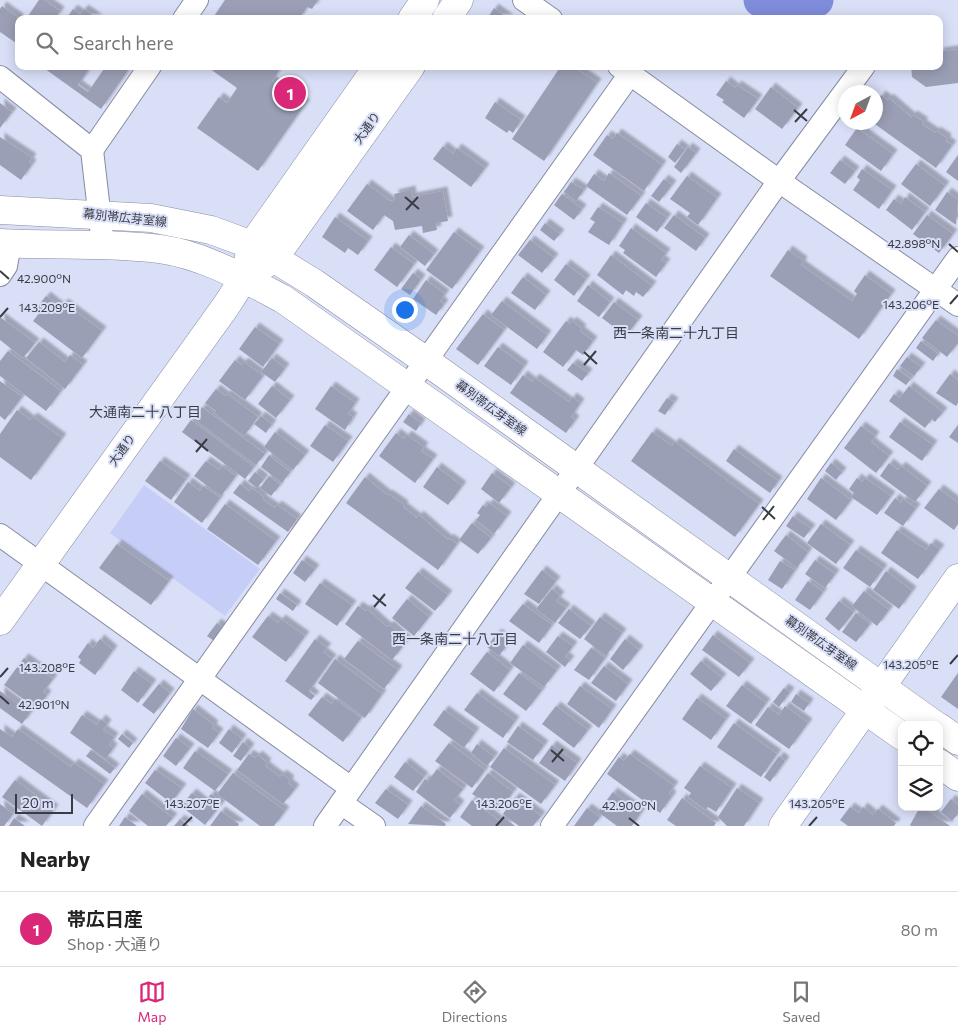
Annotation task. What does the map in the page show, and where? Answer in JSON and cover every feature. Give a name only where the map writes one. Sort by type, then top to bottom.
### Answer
[{"type":"main road","points":[[415,15],[425,0]]},
{"type":"main road","points":[[449,15],[459,0]]},
{"type":"main road","name":"大通り","points":[[0,620],[263,251],[376,70]]},
{"type":"main road","name":"大通り","points":[[263,251],[408,70]]},
{"type":"main road","name":"幕別帯広芽室線","points":[[0,210],[151,218],[211,230],[263,251],[426,361],[576,470],[930,721]]},
{"type":"main road","points":[[5,244],[103,245],[161,249],[204,261],[244,278],[284,299],[898,733]]},
{"type":"main road","points":[[783,826],[958,578]]},
{"type":"main road","points":[[943,731],[958,741]]},
{"type":"main road","points":[[943,766],[958,777]]},
{"type":"street","points":[[187,15],[197,0]]},
{"type":"street","points":[[524,0],[545,15]]},
{"type":"street","points":[[103,245],[92,150],[147,70]]},
{"type":"street","points":[[95,826],[408,387],[624,70],[779,181],[958,305]]},
{"type":"street","points":[[324,826],[779,181],[861,70]]},
{"type":"street","points":[[0,77],[92,150]]},
{"type":"street","points":[[0,275],[6,266],[5,244]]},
{"type":"street","points":[[552,826],[958,258]]},
{"type":"street","points":[[0,535],[200,679],[346,795],[374,826]]},
{"type":"shaded area","points":[[144,485],[260,569],[225,616],[110,533]]},
{"type":"building","points":[[39,0],[44,0],[60,11],[58,15],[29,15]]},
{"type":"building","points":[[225,0],[318,0],[312,9],[307,7],[302,15],[215,15]]},
{"type":"building","points":[[2,6],[15,15],[15,42],[0,32],[0,9]]},
{"type":"building","points":[[494,8],[504,15],[490,15]]},
{"type":"building","points":[[73,9],[80,14],[84,9],[92,15],[69,15]]},
{"type":"building","points":[[958,49],[958,83],[926,87],[912,77],[911,70],[943,70],[943,51]]},
{"type":"building","points":[[47,70],[88,70],[78,85],[88,92],[103,70],[128,70],[101,109]]},
{"type":"building","points":[[212,70],[279,70],[272,81],[305,104],[258,171],[197,128],[219,97],[227,103],[237,88]]},
{"type":"building","points":[[558,70],[578,70],[597,83],[544,161],[512,139]]},
{"type":"building","points":[[726,81],[735,88],[737,85],[758,99],[744,118],[722,102],[724,100],[716,95]]},
{"type":"building","points":[[771,87],[798,108],[782,129],[755,109]]},
{"type":"building","points":[[883,96],[888,100],[889,98],[911,117],[913,115],[924,122],[922,124],[935,133],[936,131],[947,138],[946,141],[952,145],[936,168],[883,130]]},
{"type":"building","points":[[495,102],[521,120],[513,133],[509,130],[507,133],[485,118]]},
{"type":"building","points":[[0,103],[12,112],[0,128]]},
{"type":"building","points":[[856,130],[860,130],[893,154],[881,171],[845,145]]},
{"type":"building","points":[[617,133],[662,165],[644,191],[593,155],[607,135],[613,139]]},
{"type":"building","points":[[0,137],[32,158],[29,162],[32,164],[21,180],[0,165]]},
{"type":"building","points":[[677,144],[685,150],[675,163],[668,157]]},
{"type":"building","points":[[443,146],[453,154],[457,148],[485,168],[471,187],[433,159]]},
{"type":"building","points":[[688,147],[696,153],[681,173],[674,167]]},
{"type":"building","points":[[958,155],[958,181],[946,172]]},
{"type":"building","points":[[840,160],[855,171],[845,184],[830,173]]},
{"type":"building","points":[[916,164],[945,186],[930,206],[901,184]]},
{"type":"building","points":[[862,169],[892,190],[879,209],[853,190],[860,180],[857,177]]},
{"type":"building","points":[[609,173],[641,196],[627,215],[586,186],[594,174],[604,181]]},
{"type":"building","points":[[687,176],[717,198],[698,225],[687,217],[690,213],[670,199]]},
{"type":"building","points":[[664,179],[672,185],[659,202],[651,196]]},
{"type":"building","points":[[571,182],[584,190],[576,201],[564,192]]},
{"type":"building","points":[[367,184],[390,201],[395,200],[394,194],[411,190],[412,197],[443,191],[448,221],[436,223],[437,230],[423,233],[422,226],[395,230],[393,221],[384,215],[373,230],[347,211]]},
{"type":"building","points":[[947,192],[958,200],[956,225],[935,210]]},
{"type":"building","points":[[562,194],[582,209],[574,220],[554,205]]},
{"type":"building","points":[[905,197],[925,212],[912,230],[886,210],[894,199],[901,204]]},
{"type":"building","points":[[646,203],[667,218],[657,232],[636,217]]},
{"type":"building","points":[[598,207],[623,223],[609,245],[588,232],[595,222],[590,219]]},
{"type":"building","points":[[674,215],[705,238],[696,251],[664,228]]},
{"type":"building","points":[[927,215],[953,234],[939,253],[913,234]]},
{"type":"building","points":[[335,217],[368,241],[358,255],[348,248],[345,253],[322,237]]},
{"type":"building","points":[[545,223],[560,234],[554,241],[540,230]]},
{"type":"building","points":[[631,228],[666,253],[661,260],[666,263],[656,277],[623,253],[625,250],[619,246]]},
{"type":"building","points":[[454,232],[480,251],[452,289],[426,270]]},
{"type":"building","points":[[409,235],[434,254],[425,266],[400,247]]},
{"type":"building","points":[[530,240],[554,258],[542,273],[518,255]]},
{"type":"building","points":[[391,247],[414,264],[397,287],[374,270]]},
{"type":"building","points":[[788,250],[803,261],[801,265],[852,301],[857,294],[854,291],[865,275],[891,294],[859,339],[770,276]]},
{"type":"building","points":[[611,255],[652,286],[643,297],[636,292],[634,296],[626,290],[623,295],[597,275]]},
{"type":"building","points":[[566,264],[586,279],[574,296],[554,280]]},
{"type":"building","points":[[413,273],[421,279],[410,295],[401,289]]},
{"type":"building","points":[[523,277],[546,295],[535,310],[511,293]]},
{"type":"building","points":[[426,280],[445,294],[440,301],[444,304],[436,315],[413,299]]},
{"type":"building","points":[[588,285],[610,302],[599,317],[577,301]]},
{"type":"building","points":[[46,296],[60,307],[64,303],[102,331],[82,358],[33,321],[40,312],[36,309]]},
{"type":"building","points":[[502,301],[547,335],[537,349],[491,315]]},
{"type":"building","points":[[614,302],[638,320],[626,336],[602,318]]},
{"type":"building","points":[[483,314],[504,330],[478,365],[456,349]]},
{"type":"building","points":[[0,317],[35,343],[23,358],[0,340]]},
{"type":"building","points":[[936,320],[958,336],[958,343],[947,357],[922,338]]},
{"type":"building","points":[[566,321],[570,324],[572,321],[582,329],[580,331],[593,341],[583,355],[576,350],[563,367],[543,352]]},
{"type":"building","points":[[255,327],[279,344],[263,367],[239,349]]},
{"type":"building","points":[[921,341],[938,354],[933,361],[916,348]]},
{"type":"building","points":[[39,342],[65,362],[70,355],[83,365],[65,389],[26,358]]},
{"type":"building","points":[[498,347],[524,366],[511,385],[484,366]]},
{"type":"building","points":[[8,351],[61,391],[46,411],[0,376],[0,361]]},
{"type":"building","points":[[907,357],[921,367],[914,376],[900,366]]},
{"type":"building","points":[[272,358],[285,368],[275,382],[261,372]]},
{"type":"building","points":[[235,360],[241,365],[244,362],[263,376],[245,400],[219,381]]},
{"type":"building","points":[[573,363],[588,373],[582,381],[567,370]]},
{"type":"building","points":[[897,369],[911,379],[906,385],[893,376]]},
{"type":"building","points":[[950,374],[958,380],[958,403],[956,406],[936,393]]},
{"type":"building","points":[[523,375],[532,382],[535,378],[569,402],[572,397],[580,403],[571,417],[575,420],[566,433],[510,393]]},
{"type":"building","points":[[0,381],[22,397],[5,420],[0,416]]},
{"type":"building","points":[[272,386],[290,400],[276,418],[258,404]]},
{"type":"building","points":[[331,386],[355,403],[348,414],[353,417],[345,430],[315,409]]},
{"type":"building","points":[[909,386],[943,412],[935,422],[932,419],[925,428],[889,401],[894,394],[900,398]]},
{"type":"building","points":[[216,389],[225,396],[227,394],[258,417],[244,436],[214,413],[216,411],[205,403]]},
{"type":"building","points":[[667,398],[674,402],[665,415],[658,411]]},
{"type":"building","points":[[202,407],[265,454],[256,465],[194,419]]},
{"type":"building","points":[[17,410],[30,420],[33,417],[62,438],[31,480],[0,457],[0,434]]},
{"type":"building","points":[[409,414],[421,423],[416,431],[403,422]]},
{"type":"building","points":[[261,416],[272,424],[266,433],[254,424]]},
{"type":"building","points":[[191,420],[254,467],[245,479],[182,432]]},
{"type":"building","points":[[900,422],[933,445],[922,461],[889,437]]},
{"type":"building","points":[[325,425],[348,441],[333,462],[310,446]]},
{"type":"building","points":[[958,425],[958,443],[949,437]]},
{"type":"building","points":[[861,426],[875,436],[871,442],[889,456],[876,473],[844,448]]},
{"type":"building","points":[[275,432],[305,455],[293,470],[264,447]]},
{"type":"building","points":[[652,432],[672,446],[675,442],[759,504],[735,537],[631,461]]},
{"type":"building","points":[[396,433],[404,439],[407,435],[424,447],[421,451],[433,459],[415,483],[379,456]]},
{"type":"building","points":[[734,449],[778,481],[770,493],[726,461]]},
{"type":"building","points":[[269,455],[290,472],[282,483],[261,467]]},
{"type":"building","points":[[160,461],[186,479],[171,500],[145,481]]},
{"type":"building","points":[[206,461],[219,470],[222,466],[236,476],[221,496],[194,476]]},
{"type":"building","points":[[831,463],[842,472],[836,480],[825,471]]},
{"type":"building","points":[[889,463],[898,470],[901,466],[927,486],[915,502],[880,476]]},
{"type":"building","points":[[437,467],[462,486],[448,505],[423,487]]},
{"type":"building","points":[[255,472],[264,479],[257,488],[248,481]]},
{"type":"building","points":[[492,473],[511,487],[499,503],[481,489]]},
{"type":"building","points":[[269,476],[280,485],[271,496],[260,488]]},
{"type":"building","points":[[365,477],[387,495],[404,505],[403,507],[417,518],[419,515],[448,540],[449,538],[457,544],[438,570],[346,503]]},
{"type":"building","points":[[821,478],[851,500],[836,520],[807,499]]},
{"type":"building","points":[[857,478],[862,482],[865,478],[891,496],[877,515],[851,497],[854,493],[849,489]]},
{"type":"building","points":[[188,482],[200,491],[203,486],[220,498],[202,523],[174,502]]},
{"type":"building","points":[[240,484],[249,491],[252,488],[264,497],[262,499],[275,508],[277,505],[297,519],[288,532],[233,493]]},
{"type":"building","points":[[939,489],[958,503],[958,524],[954,530],[924,508]]},
{"type":"building","points":[[895,498],[901,503],[903,499],[916,508],[903,526],[884,513]]},
{"type":"building","points":[[489,503],[507,516],[494,534],[476,520],[480,515],[477,513],[483,505],[486,507]]},
{"type":"building","points":[[225,504],[276,541],[258,565],[207,529]]},
{"type":"building","points":[[793,516],[811,529],[804,538],[786,526]]},
{"type":"building","points":[[472,523],[491,538],[478,554],[459,540]]},
{"type":"building","points":[[821,524],[850,545],[836,564],[807,543]]},
{"type":"building","points":[[897,530],[926,550],[931,543],[940,549],[918,579],[881,553]]},
{"type":"building","points":[[786,535],[808,552],[797,568],[774,551]]},
{"type":"building","points":[[117,544],[169,581],[151,605],[99,568]]},
{"type":"building","points":[[856,550],[883,569],[870,587],[843,568]]},
{"type":"building","points":[[302,560],[315,569],[305,582],[293,573]]},
{"type":"building","points":[[815,560],[835,574],[825,588],[805,574]]},
{"type":"building","points":[[780,561],[795,570],[782,589],[768,580]]},
{"type":"building","points":[[542,570],[556,581],[539,604],[524,594]]},
{"type":"building","points":[[886,571],[912,591],[899,609],[873,590]]},
{"type":"building","points":[[418,572],[448,595],[435,611],[405,588]]},
{"type":"building","points":[[808,581],[823,592],[810,610],[795,600]]},
{"type":"building","points":[[320,583],[352,605],[337,626],[305,604]]},
{"type":"building","points":[[552,589],[560,596],[556,601],[566,608],[555,623],[536,609]]},
{"type":"building","points":[[864,591],[889,610],[877,626],[852,606]]},
{"type":"building","points":[[280,593],[297,605],[293,611],[276,599]]},
{"type":"building","points":[[407,599],[429,617],[414,636],[392,618]]},
{"type":"building","points":[[839,601],[854,612],[839,631],[825,619]]},
{"type":"building","points":[[523,604],[552,625],[539,643],[509,621]]},
{"type":"building","points":[[358,606],[366,611],[367,609],[387,627],[390,625],[407,641],[392,660],[345,624]]},
{"type":"building","points":[[569,609],[591,626],[580,639],[558,623]]},
{"type":"building","points":[[856,613],[870,624],[856,642],[842,632]]},
{"type":"building","points":[[268,616],[278,623],[281,619],[305,636],[286,662],[252,637]]},
{"type":"building","points":[[600,617],[622,633],[606,656],[584,639]]},
{"type":"building","points":[[217,623],[227,631],[217,643],[207,636]]},
{"type":"building","points":[[497,633],[509,642],[499,656],[487,647]]},
{"type":"building","points":[[713,635],[750,663],[739,677],[702,650]]},
{"type":"building","points":[[558,636],[573,646],[565,657],[570,660],[565,667],[546,652]]},
{"type":"building","points":[[100,639],[113,650],[95,675],[79,663],[81,660],[78,657],[88,643],[93,648]]},
{"type":"building","points":[[315,639],[327,648],[323,652],[332,659],[309,691],[315,696],[311,700],[285,681]]},
{"type":"building","points":[[625,639],[639,650],[623,670],[610,659]]},
{"type":"building","points":[[358,641],[398,670],[384,689],[344,659]]},
{"type":"building","points":[[523,645],[557,670],[544,687],[510,663]]},
{"type":"building","points":[[591,648],[605,658],[589,680],[574,670]]},
{"type":"building","points":[[487,652],[510,670],[494,692],[470,674]]},
{"type":"building","points":[[24,658],[53,679],[43,692],[47,695],[37,709],[4,685]]},
{"type":"building","points":[[335,659],[382,694],[365,718],[318,683]]},
{"type":"building","points":[[701,661],[722,678],[711,691],[690,674]]},
{"type":"building","points":[[604,666],[628,684],[616,701],[591,683]]},
{"type":"building","points":[[134,671],[152,684],[138,703],[121,690]]},
{"type":"building","points":[[519,673],[542,690],[526,711],[503,694]]},
{"type":"building","points":[[958,673],[958,709],[941,697]]},
{"type":"building","points":[[159,684],[170,693],[154,714],[142,705]]},
{"type":"building","points":[[742,685],[766,703],[751,724],[726,706]]},
{"type":"building","points":[[580,686],[612,709],[599,728],[567,704]]},
{"type":"building","points":[[784,688],[790,692],[779,707],[773,702]]},
{"type":"building","points":[[0,691],[30,713],[22,724],[0,708]]},
{"type":"building","points":[[477,693],[515,721],[503,738],[464,710]]},
{"type":"building","points":[[796,694],[809,703],[804,711],[791,702]]},
{"type":"building","points":[[322,697],[332,704],[335,699],[361,718],[343,742],[308,715]]},
{"type":"building","points":[[697,698],[726,719],[711,740],[682,719]]},
{"type":"building","points":[[556,706],[588,730],[574,748],[542,724]]},
{"type":"building","points":[[785,706],[808,723],[789,749],[755,725],[768,707],[779,715]]},
{"type":"building","points":[[193,709],[214,725],[212,728],[219,733],[208,748],[181,729]]},
{"type":"building","points":[[444,710],[475,732],[464,748],[433,725]]},
{"type":"building","points":[[82,715],[97,725],[101,719],[107,724],[103,730],[114,737],[109,745],[113,748],[106,759],[70,733]]},
{"type":"building","points":[[734,723],[777,754],[761,777],[717,747]]},
{"type":"building","points":[[518,726],[544,745],[533,760],[507,742]]},
{"type":"building","points":[[0,729],[12,737],[18,729],[71,767],[74,763],[104,784],[87,808],[0,746]]},
{"type":"building","points":[[229,729],[242,739],[232,753],[219,743]]},
{"type":"building","points":[[122,734],[133,743],[129,748],[118,739]]},
{"type":"building","points":[[176,738],[190,748],[176,766],[163,756]]},
{"type":"building","points":[[243,742],[250,748],[241,761],[233,756]]},
{"type":"building","points":[[449,743],[485,770],[472,788],[435,761]]},
{"type":"building","points":[[477,744],[494,757],[487,766],[471,753]]},
{"type":"building","points":[[552,745],[577,763],[565,781],[539,763]]},
{"type":"building","points":[[504,748],[555,785],[541,804],[490,767]]},
{"type":"building","points":[[91,750],[115,768],[110,774],[86,756]]},
{"type":"building","points":[[195,751],[228,774],[215,791],[183,768]]},
{"type":"building","points":[[249,754],[255,758],[258,755],[267,763],[265,766],[280,777],[282,774],[290,780],[288,783],[295,789],[283,804],[237,770]]},
{"type":"building","points":[[630,754],[674,786],[669,793],[672,796],[660,813],[607,774],[619,757],[624,761]]},
{"type":"building","points":[[779,756],[785,761],[770,782],[764,777]]},
{"type":"building","points":[[405,762],[424,777],[413,791],[394,777]]},
{"type":"building","points":[[700,766],[732,788],[716,812],[708,807],[706,810],[688,797],[691,793],[684,788]]},
{"type":"building","points":[[437,769],[463,789],[454,800],[460,805],[450,818],[416,792],[425,779],[428,781]]},
{"type":"building","points":[[155,770],[182,788],[171,803],[145,783]]},
{"type":"building","points":[[233,773],[285,811],[274,826],[260,826],[217,794]]},
{"type":"building","points":[[488,773],[513,792],[499,811],[472,794]]},
{"type":"building","points":[[15,780],[54,809],[42,826],[2,797]]},
{"type":"building","points":[[737,788],[759,803],[744,826],[727,826],[718,817]]},
{"type":"building","points":[[386,789],[408,805],[398,819],[375,803]]},
{"type":"building","points":[[613,792],[641,812],[632,826],[617,826],[598,812]]},
{"type":"building","points":[[192,793],[204,803],[211,794],[222,803],[205,825],[181,806]]},
{"type":"building","points":[[142,794],[173,818],[166,826],[148,826],[129,811]]},
{"type":"building","points":[[515,797],[541,816],[533,826],[519,826],[503,814]]},
{"type":"building","points":[[682,798],[716,823],[714,826],[676,826],[667,820]]},
{"type":"building","points":[[951,799],[958,805],[958,814],[952,821],[941,812]]},
{"type":"building","points":[[472,800],[499,821],[502,816],[515,826],[472,826],[460,817]]},
{"type":"building","points":[[0,804],[13,814],[4,826],[0,826]]},
{"type":"building","points":[[421,806],[446,824],[445,826],[408,824]]},
{"type":"building","points":[[850,807],[859,813],[863,807],[873,815],[878,809],[896,823],[894,826],[848,826],[840,820]]},
{"type":"building","points":[[587,808],[600,817],[593,826],[574,826]]},
{"type":"building","points":[[221,811],[239,824],[238,826],[210,826]]},
{"type":"building","points":[[918,811],[929,811],[950,826],[911,826]]},
{"type":"building","points":[[125,817],[137,826],[119,826]]},
{"type":"building","points":[[14,818],[25,826],[9,826]]},
{"type":"building","points":[[180,819],[189,826],[174,826]]},
{"type":"waterway","points":[[761,0],[816,0]]},
{"type":"place","name":"帯広日産","points":[[290,93]]},
{"type":"district","name":"西一条南二十九丁目","points":[[676,333]]},
{"type":"district","name":"大通南二十八丁目","points":[[145,412]]},
{"type":"district","name":"西一条南二十八丁目","points":[[455,639]]}]
